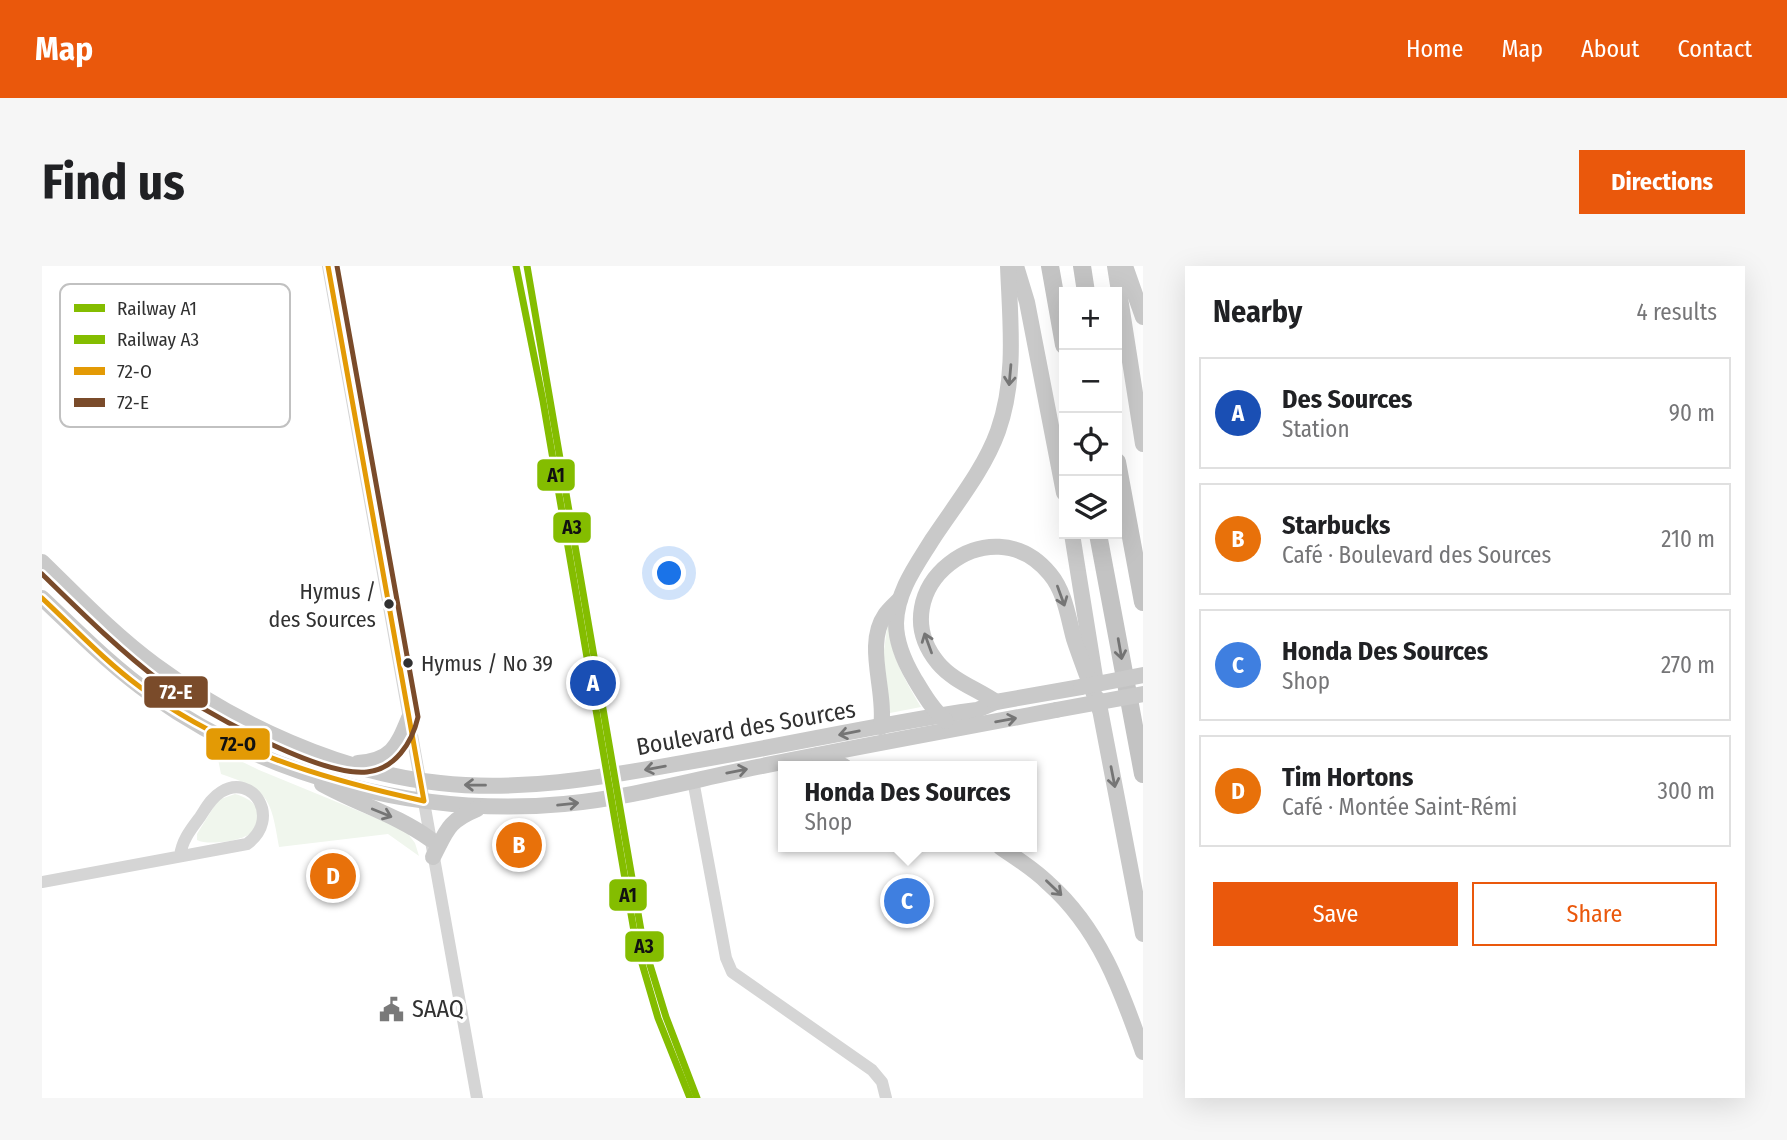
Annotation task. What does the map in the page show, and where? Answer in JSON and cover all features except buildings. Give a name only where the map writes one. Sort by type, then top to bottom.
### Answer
[{"type":"highway","points":[[1050,266],[1059,317]]},
{"type":"highway","points":[[1082,266],[1085,287]]},
{"type":"highway","points":[[1120,476],[1143,602]]},
{"type":"highway","points":[[1099,539],[1143,774]]},
{"type":"main road","points":[[956,729],[928,702],[902,656],[896,625],[900,599],[912,572],[986,458],[1002,420],[1011,367],[1008,266]]},
{"type":"main road","points":[[1016,266],[1027,302],[1061,476]]},
{"type":"main road","points":[[1115,266],[1143,444]]},
{"type":"main road","points":[[1125,266],[1143,317]]},
{"type":"main road","points":[[1073,539],[1100,710],[1143,934]]},
{"type":"main road","points":[[996,702],[943,669],[927,646],[922,626],[924,599],[940,571],[956,557],[984,547],[1004,548],[1024,554],[1049,573],[1060,591],[1100,710]]},
{"type":"main road","name":"Boulevard des Sources","points":[[42,562],[131,647],[188,688],[266,731],[352,764],[421,781],[483,785],[553,783],[631,772],[977,710],[996,702],[1143,675]]},
{"type":"main road","name":"Boulevard des Sources","points":[[42,598],[114,666],[161,702],[225,740],[293,768],[345,784],[424,801],[483,807],[581,802],[778,763]]},
{"type":"main road","points":[[881,727],[883,702],[877,663],[877,638],[884,615],[900,599]]},
{"type":"main road","name":"Boulevard des Sources","points":[[788,761],[1143,694]]},
{"type":"main road","points":[[352,764],[378,760],[388,754],[400,739],[409,718]]},
{"type":"main road","points":[[818,755],[833,761]]},
{"type":"main road","points":[[293,768],[351,801],[413,826],[430,839]]},
{"type":"main road","points":[[433,857],[456,819],[483,807]]},
{"type":"main road","points":[[1007,852],[1051,884],[1088,927],[1111,967],[1143,1052]]},
{"type":"street","points":[[328,266],[477,1098]]},
{"type":"street","points":[[693,780],[726,958],[732,972],[873,1070],[882,1082],[886,1098]]},
{"type":"street","points":[[42,882],[247,844],[257,836],[262,826],[264,811],[260,802],[242,789],[230,788],[220,792],[187,835],[180,856]]},
{"type":"shaded area","points":[[888,622],[895,656],[921,707],[890,713],[883,657]]},
{"type":"shaded area","points":[[216,749],[259,770],[405,830],[415,843],[419,856],[388,834],[279,847],[270,807],[265,798],[249,785],[221,774]]},
{"type":"shaded area","points":[[235,794],[252,802],[259,812],[259,823],[255,830],[244,837],[227,841],[209,843],[197,840],[197,834],[218,800]]},
{"type":"rail line","name":"A1","points":[[516,266],[543,401],[636,943],[658,1018],[690,1098]]},
{"type":"rail line","name":"A3","points":[[527,266],[643,942],[666,1017],[697,1098]]},
{"type":"transit line","name":"72-O","points":[[42,598],[127,677],[172,709],[206,728],[240,745],[312,772],[424,801],[328,266]]},
{"type":"transit line","name":"72-E","points":[[42,574],[144,669],[202,708],[260,739],[320,764],[346,771],[377,770],[401,753],[418,717],[337,266]]},
{"type":"place","name":"Hymus / des Sources","points":[[389,604]]},
{"type":"place","name":"Hymus / No 39","points":[[408,663]]},
{"type":"place","name":"Des Sources","points":[[593,683]]},
{"type":"place","name":"Starbucks","points":[[519,845]]},
{"type":"place","name":"Tim Hortons","points":[[333,876]]},
{"type":"place","name":"Honda Des Sources","points":[[907,901]]},
{"type":"place","name":"SAAQ","points":[[392,1009]]}]
